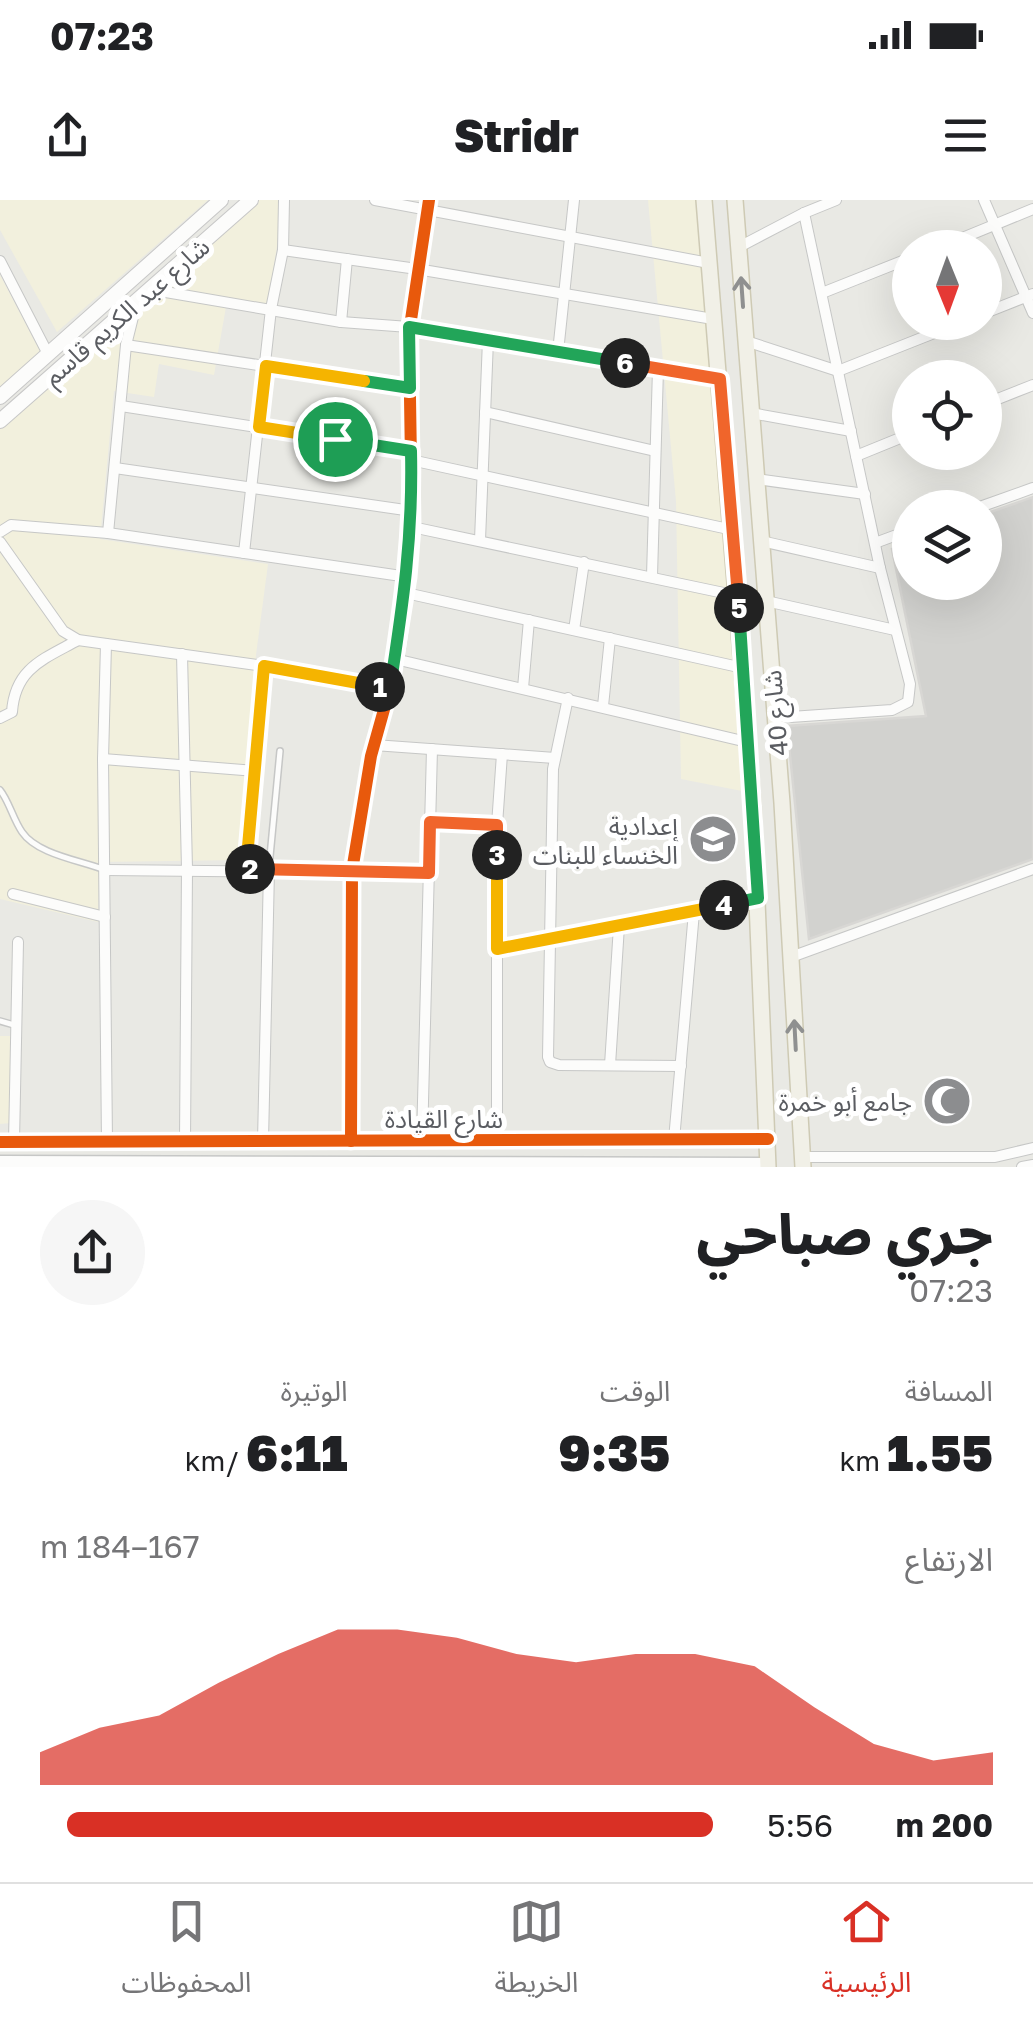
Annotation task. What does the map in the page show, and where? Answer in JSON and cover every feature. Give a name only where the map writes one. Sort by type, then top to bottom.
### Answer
[{"type":"main road","name":"شارع عبد الكريم قاسم","points":[[0,397],[221,200]]},
{"type":"main road","name":"شارع عبد الكريم قاسم","points":[[0,420],[251,200]]},
{"type":"main road","name":"شارع 40","points":[[704,200],[743,668],[758,898],[768,1166]]},
{"type":"main road","name":"شارع 40","points":[[735,200],[776,718],[803,1162]]},
{"type":"main road","points":[[733,534],[750,543],[761,539]]},
{"type":"main road","points":[[736,572],[752,566],[764,573]]},
{"type":"street","points":[[244,553],[271,309],[283,250],[284,200]]},
{"type":"street","points":[[374,200],[428,204],[570,238],[710,263]]},
{"type":"street","points":[[558,352],[574,200]]},
{"type":"street","points":[[738,247],[836,200]]},
{"type":"street","points":[[984,200],[1030,296],[1033,313]]},
{"type":"street","points":[[352,1141],[352,870],[374,745],[390,688],[408,577],[412,527],[409,327],[428,204]]},
{"type":"street","points":[[983,230],[1033,209]]},
{"type":"street","points":[[776,718],[892,710],[908,702],[910,684],[880,568],[804,213]]},
{"type":"street","points":[[283,250],[713,319]]},
{"type":"street","points":[[341,322],[347,259]]},
{"type":"street","points":[[0,261],[48,354]]},
{"type":"street","points":[[822,293],[892,265]]},
{"type":"street","points":[[108,533],[126,345],[142,293],[341,322],[409,327],[720,379]]},
{"type":"street","points":[[1002,307],[1030,296]]},
{"type":"street","points":[[480,540],[488,340]]},
{"type":"street","points":[[746,341],[838,371],[916,340]]},
{"type":"street","points":[[126,345],[410,388]]},
{"type":"street","points":[[652,576],[658,368]]},
{"type":"street","points":[[1002,397],[1033,385]]},
{"type":"street","points":[[121,406],[411,456],[733,534]]},
{"type":"street","points":[[485,412],[655,450]]},
{"type":"street","points":[[751,413],[851,431]]},
{"type":"street","points":[[856,456],[892,441]]},
{"type":"street","points":[[115,468],[412,511]]},
{"type":"street","points":[[756,479],[864,494]]},
{"type":"street","points":[[1002,499],[1033,488]]},
{"type":"street","points":[[0,532],[10,525],[108,533],[408,577]]},
{"type":"street","points":[[412,527],[738,596]]},
{"type":"street","points":[[875,542],[892,536]]},
{"type":"street","points":[[761,539],[880,568]]},
{"type":"street","points":[[0,542],[63,631],[78,640],[390,688]]},
{"type":"street","points":[[574,630],[584,562]]},
{"type":"street","points":[[406,594],[743,668]]},
{"type":"street","points":[[766,601],[896,630]]},
{"type":"street","points":[[523,688],[529,620]]},
{"type":"street","points":[[604,706],[610,638]]},
{"type":"street","points":[[0,718],[12,712],[21,677],[78,640]]},
{"type":"street","points":[[106,644],[103,759],[107,1142]]},
{"type":"street","points":[[182,654],[185,1142]]},
{"type":"street","points":[[394,659],[747,742]]},
{"type":"street","points":[[246,869],[264,666]]},
{"type":"street","points":[[568,698],[555,758],[549,939],[550,1062],[681,1066]]},
{"type":"street","points":[[374,745],[555,758]]},
{"type":"street","points":[[422,1165],[432,749]]},
{"type":"street","points":[[498,1140],[497,825],[502,754]]},
{"type":"street","points":[[103,759],[256,771]]},
{"type":"street","points":[[430,822],[497,825]]},
{"type":"street","points":[[104,870],[429,873]]},
{"type":"street","points":[[264,1141],[269,870]]},
{"type":"street","points":[[791,957],[1033,870]]},
{"type":"street","points":[[13,894],[105,917]]},
{"type":"street","points":[[497,949],[758,898]]},
{"type":"street","points":[[674,1140],[694,912]]},
{"type":"street","points":[[610,1066],[619,926]]},
{"type":"street","points":[[7,1142],[17,1026],[18,942]]},
{"type":"street","name":"شارع القيادة","points":[[7,1142],[768,1139]]},
{"type":"street","points":[[803,1162],[995,1157],[1033,1148]]},
{"type":"street","name":"شارع القيادة","points":[[0,1162],[768,1166]]},
{"type":"street","points":[[1022,1167],[1033,1164]]},
{"type":"lane","points":[[269,870],[280,751]]},
{"type":"lane","points":[[0,790],[6,799],[4,810],[30,842],[104,870]]},
{"type":"lane","points":[[0,1021],[17,1026]]},
{"type":"shaded area","points":[[0,200],[208,200],[57,332],[0,230]]},
{"type":"shaded area","points":[[252,200],[284,200],[268,305],[226,307],[214,375],[159,364],[154,397],[114,391],[100,539],[268,564],[256,655],[241,860],[99,862],[98,922],[0,899],[0,426]]},
{"type":"shaded area","points":[[648,200],[695,200],[747,792],[681,779],[676,501]]},
{"type":"shaded area","points":[[0,275],[43,357],[0,392]]},
{"type":"shaded area","points":[[0,1036],[13,1036],[11,1123],[0,1124]]},
{"type":"building","points":[[1033,497],[1033,859],[809,939],[787,726],[926,716],[902,600],[1002,600],[1002,508]]},
{"type":"cycle path","points":[[351,1141],[352,871],[371,756],[390,688],[408,577],[412,527],[409,333],[429,200]]},
{"type":"cycle path","points":[[0,1142],[768,1139]]},
{"type":"place","name":"إعدادية الخنساء للبنات","points":[[713,839]]},
{"type":"place","name":"جامع أبو خمرة","points":[[947,1101]]},
{"type":"route","points":[[409,327],[720,379],[758,898],[497,949],[497,825],[430,822],[429,873],[246,869],[264,666],[390,688],[408,577],[411,451],[335,439],[259,427],[266,366],[410,388],[409,327]]}]
